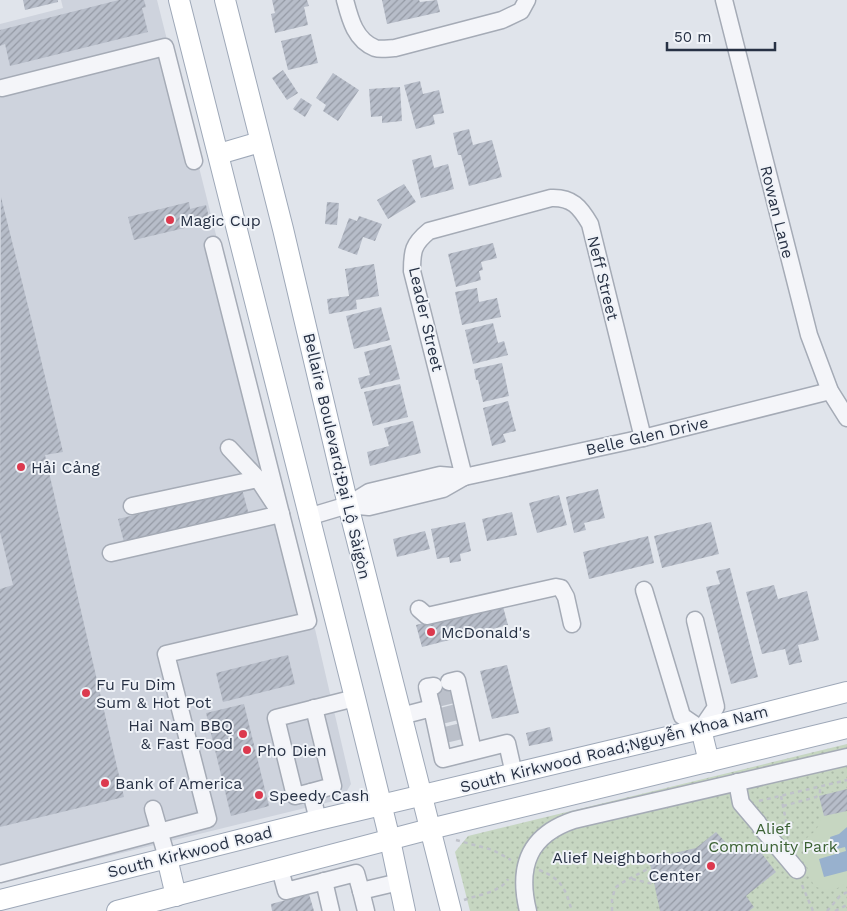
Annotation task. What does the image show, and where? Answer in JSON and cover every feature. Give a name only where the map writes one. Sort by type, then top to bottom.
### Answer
[{"type":"main road","points":[[179,0],[355,698],[390,840],[405,911]]},
{"type":"main road","name":"Bellaire Boulevard;Đại Lộ Sàigòn","points":[[224,0],[288,247],[348,505],[430,829],[457,906]]},
{"type":"main road","points":[[219,154],[260,142]]},
{"type":"main road","name":"South Kirkwood Road;Nguyễn Khoa Nam","points":[[381,806],[847,692]]},
{"type":"main road","name":"South Kirkwood Road;Nguyễn Khoa Nam","points":[[390,840],[847,728]]},
{"type":"main road","points":[[701,729],[709,762]]},
{"type":"main road","name":"South Kirkwood Road","points":[[0,900],[381,806]]},
{"type":"main road","points":[[117,911],[139,908],[176,896],[390,840]]},
{"type":"main road","points":[[167,858],[176,896]]},
{"type":"street","points":[[345,0],[350,19],[360,39],[377,48],[395,48],[502,20],[521,11],[527,0]]},
{"type":"street","name":"Rowan Lane","points":[[724,0],[803,316],[830,392],[847,418]]},
{"type":"street","points":[[2,88],[165,47],[194,161]]},
{"type":"street","name":"Neff Street","points":[[494,213],[551,198],[568,200],[584,213],[590,224],[643,438]]},
{"type":"street","name":"Leader Street","points":[[464,477],[412,271],[412,257],[416,242],[429,231],[494,213]]},
{"type":"street","points":[[0,874],[208,819],[166,654],[308,620],[213,244]]},
{"type":"street","name":"Belle Glen Drive","points":[[308,517],[348,505],[369,507],[444,489],[464,477],[643,438],[830,392]]},
{"type":"street","points":[[229,448],[258,479],[281,514]]},
{"type":"street","points":[[132,506],[258,479]]},
{"type":"street","points":[[112,553],[281,514]]},
{"type":"street","points":[[419,609],[427,616],[556,587],[561,588],[566,597],[572,624]]},
{"type":"street","points":[[644,590],[682,716],[701,729],[716,707],[696,620]]},
{"type":"street","points":[[314,708],[333,786],[295,796],[276,718],[314,708],[355,698]]},
{"type":"street","points":[[401,716],[445,702]]},
{"type":"street","points":[[445,702],[457,740]]},
{"type":"street","points":[[445,702],[457,740]]},
{"type":"street","points":[[457,740],[507,743],[514,774]]},
{"type":"street","points":[[528,911],[523,876],[527,860],[538,840],[556,827],[574,820],[847,757]]},
{"type":"street","points":[[736,782],[743,805],[797,870]]},
{"type":"street","points":[[311,792],[318,820]]},
{"type":"street","points":[[153,809],[167,858]]},
{"type":"street","points":[[337,854],[343,876]]},
{"type":"street","points":[[280,869],[286,891],[356,873],[366,911]]},
{"type":"street","points":[[324,881],[331,911]]},
{"type":"street","points":[[361,891],[399,882]]},
{"type":"path","points":[[743,805],[847,780]]},
{"type":"path","points":[[783,806],[816,797],[820,794],[820,787]]},
{"type":"path","points":[[455,840],[493,850],[511,858],[512,865]]},
{"type":"path","points":[[612,911],[615,888],[624,880],[649,868]]},
{"type":"path","points":[[535,869],[554,876],[561,884],[572,911]]},
{"type":"path","points":[[457,906],[495,889],[507,882],[510,877]]},
{"type":"path","points":[[631,878],[653,884]]},
{"type":"path","points":[[827,911],[840,896],[847,892]]},
{"type":"path","points":[[835,911],[847,905]]},
{"type":"shaded area","points":[[61,0],[157,0],[315,629],[351,784],[342,799],[0,883],[0,24],[63,8]]},
{"type":"green space","name":"Alief Community Park","points":[[847,744],[847,911],[470,911],[455,852],[468,836]]},
{"type":"green space","points":[[847,789],[847,883],[827,890],[814,886],[806,863],[804,844],[805,840],[817,828],[821,819],[816,795]]},
{"type":"water","points":[[847,827],[847,871],[824,877],[819,859],[846,851],[845,847],[833,850],[830,837],[839,834]]},
{"type":"building","points":[[23,0],[58,0],[58,2],[25,10]]},
{"type":"building","points":[[119,0],[144,0],[146,7],[142,8],[148,32],[10,66],[5,44],[0,46],[0,30]]},
{"type":"building","points":[[272,0],[307,0],[309,6],[304,7],[308,25],[275,33],[271,14],[275,13]]},
{"type":"building","points":[[382,0],[419,0],[420,2],[437,0],[440,12],[387,24]]},
{"type":"building","points":[[311,34],[318,63],[288,70],[281,41]]},
{"type":"building","points":[[283,70],[298,93],[287,100],[272,78]]},
{"type":"building","points":[[333,73],[359,90],[338,121],[323,111],[326,105],[316,98]]},
{"type":"building","points":[[420,81],[423,94],[439,90],[444,113],[433,115],[435,124],[416,129],[404,85]]},
{"type":"building","points":[[400,87],[402,121],[382,123],[382,116],[371,117],[369,89]]},
{"type":"building","points":[[301,98],[312,105],[305,117],[293,109]]},
{"type":"building","points":[[469,129],[473,145],[492,140],[502,177],[469,186],[461,155],[458,155],[453,133]]},
{"type":"building","points":[[431,155],[434,168],[448,164],[454,189],[421,198],[412,160]]},
{"type":"building","points":[[404,184],[416,202],[388,219],[377,200]]},
{"type":"building","points":[[1,197],[63,452],[45,455],[124,797],[0,827],[0,589],[13,585],[0,532]]},
{"type":"building","points":[[189,202],[190,209],[206,205],[210,222],[134,240],[128,217]]},
{"type":"building","points":[[327,202],[339,203],[337,225],[325,224]]},
{"type":"building","points":[[359,216],[382,224],[375,241],[363,237],[357,255],[338,248],[349,218],[357,221]]},
{"type":"building","points":[[493,243],[497,258],[481,262],[483,270],[479,271],[481,280],[456,287],[448,254]]},
{"type":"building","points":[[374,264],[379,296],[356,300],[357,309],[329,314],[327,299],[349,296],[345,269]]},
{"type":"building","points":[[477,288],[479,302],[497,298],[501,317],[462,325],[455,292]]},
{"type":"building","points":[[381,307],[390,340],[354,349],[346,316]]},
{"type":"building","points":[[493,323],[498,343],[504,341],[508,355],[473,364],[465,330]]},
{"type":"building","points":[[391,345],[400,379],[361,389],[358,378],[370,375],[364,352]]},
{"type":"building","points":[[502,363],[509,396],[483,402],[474,369]]},
{"type":"building","points":[[400,384],[408,417],[373,426],[364,392]]},
{"type":"building","points":[[508,401],[516,431],[503,434],[506,442],[492,446],[483,408]]},
{"type":"building","points":[[413,421],[421,453],[370,466],[367,452],[389,446],[384,428]]},
{"type":"building","points":[[242,489],[249,515],[125,546],[118,519]]},
{"type":"building","points":[[598,489],[605,518],[584,523],[586,530],[574,533],[566,497]]},
{"type":"building","points":[[559,495],[567,525],[537,533],[529,503]]},
{"type":"building","points":[[512,512],[517,535],[487,541],[482,519]]},
{"type":"building","points":[[465,522],[471,551],[460,554],[461,561],[450,563],[449,557],[437,559],[431,529]]},
{"type":"building","points":[[711,522],[719,554],[662,568],[654,536]]},
{"type":"building","points":[[425,531],[430,549],[397,557],[393,539]]},
{"type":"building","points":[[648,536],[654,563],[589,579],[583,552]]},
{"type":"building","points":[[730,568],[758,677],[731,684],[706,587],[720,584],[716,571]]},
{"type":"building","points":[[774,585],[778,599],[807,591],[819,640],[798,645],[802,662],[789,665],[785,649],[762,654],[746,592]]},
{"type":"building","points":[[502,603],[508,625],[422,647],[416,625]]},
{"type":"building","points":[[288,655],[295,684],[223,702],[216,673]]},
{"type":"building","points":[[507,665],[519,713],[492,719],[480,671]]},
{"type":"building","points":[[244,704],[269,806],[231,816],[206,713]]},
{"type":"building","points":[[550,727],[553,741],[529,746],[526,733]]},
{"type":"building","points":[[847,789],[847,811],[824,816],[819,796]]},
{"type":"building","name":"Alief Neighborhood Center","points":[[716,832],[729,846],[739,841],[745,848],[753,842],[776,872],[746,896],[754,907],[749,911],[660,911],[649,859],[696,848]]},
{"type":"building","points":[[309,894],[314,911],[272,911],[271,904]]},
{"type":"tunnel","points":[[437,699],[453,695]]},
{"type":"tunnel","points":[[441,716],[457,712]]},
{"type":"tunnel","points":[[445,735],[462,731]]},
{"type":"place","name":"Magic Cup","points":[[170,220]]},
{"type":"place","name":"Hải Cảng","points":[[21,467]]},
{"type":"place","name":"McDonald's","points":[[431,632]]},
{"type":"place","name":"Fu Fu Dim Sum & Hot Pot","points":[[86,693]]},
{"type":"place","name":"Hai Nam BBQ & Fast Food","points":[[243,734]]},
{"type":"place","name":"Pho Dien","points":[[247,750]]},
{"type":"place","name":"Bank of America","points":[[105,783]]},
{"type":"place","name":"Speedy Cash","points":[[259,795]]},
{"type":"place","name":"Alief Neighborhood Center","points":[[711,866]]}]
